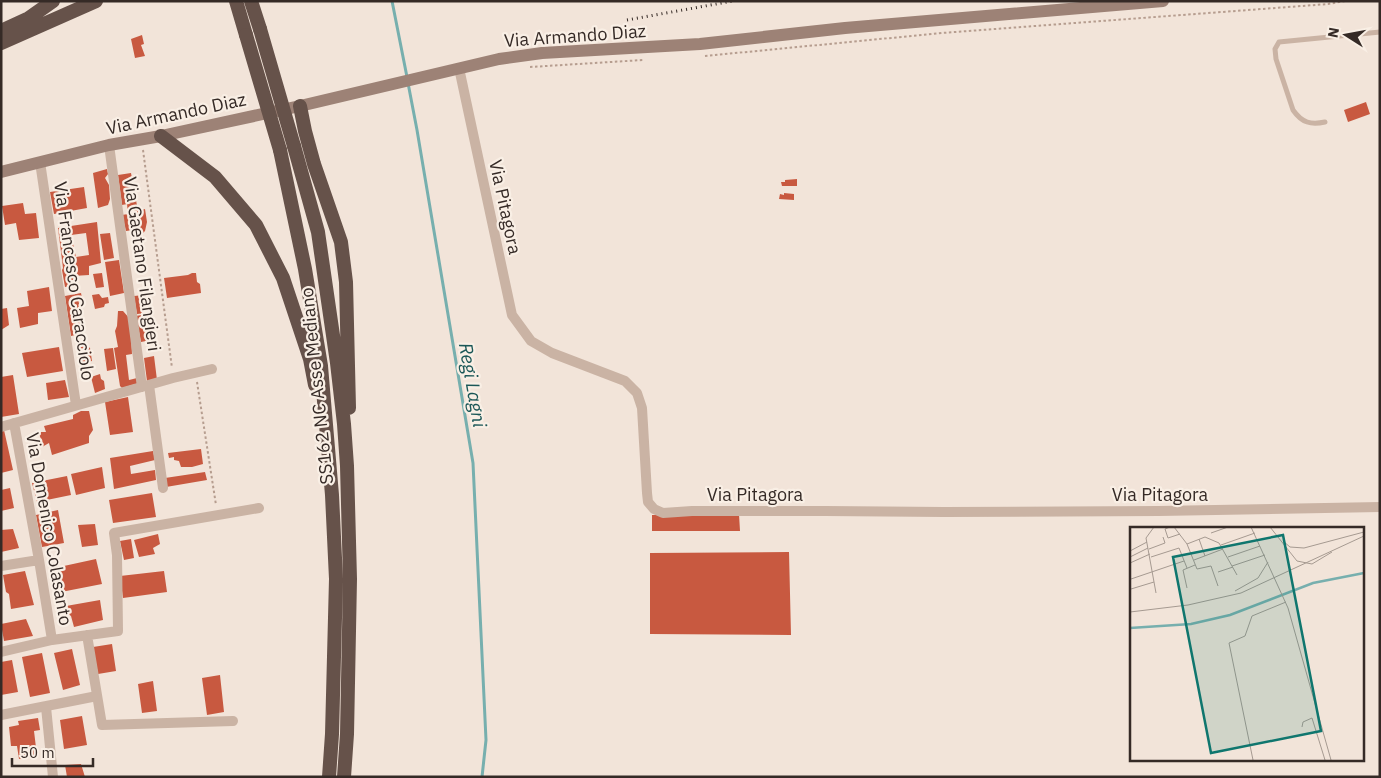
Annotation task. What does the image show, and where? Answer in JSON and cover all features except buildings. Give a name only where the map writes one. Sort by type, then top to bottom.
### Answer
[{"type":"highway","points":[[1,31],[29,18],[53,1]]},
{"type":"highway","points":[[1,43],[96,1]]},
{"type":"highway","name":"SS162 NC Asse Mediano","points":[[236,1],[246,35],[318,232],[337,363],[347,466],[350,579],[347,734],[344,777]]},
{"type":"highway","name":"SS162 NC Asse Mediano","points":[[251,1],[260,30],[287,148],[321,366],[336,579],[329,777]]},
{"type":"highway","points":[[300,106],[314,164],[341,242],[346,282],[350,397],[347,466]]},
{"type":"highway","points":[[161,136],[215,177],[256,225],[283,278],[310,359],[330,474]]},
{"type":"main road","name":"Via Armando Diaz","points":[[1,172],[109,146],[300,106],[499,59],[542,54],[700,44],[844,28],[1162,1]]},
{"type":"street","name":"Via Pitagora","points":[[459,68],[512,315],[531,341],[552,353],[626,381],[637,393],[642,408],[648,502],[654,509],[663,513],[1279,510],[1380,507]]},
{"type":"street","name":"Via Gaetano Filangieri","points":[[109,146],[163,488]]},
{"type":"street","name":"Via Francesco Caracciolo","points":[[40,162],[76,405]]},
{"type":"street","points":[[1,427],[173,378],[212,369]]},
{"type":"street","name":"Via Domenico Colasanto","points":[[14,423],[52,640]]},
{"type":"street","points":[[1,652],[52,640],[118,630],[117,555],[114,533],[259,508]]},
{"type":"street","points":[[1,566],[39,560]]},
{"type":"street","points":[[87,635],[102,725],[233,721]]},
{"type":"street","points":[[1,715],[97,696]]},
{"type":"street","points":[[46,707],[53,777]]},
{"type":"lane","points":[[1325,122],[1315,124],[1306,122],[1293,110],[1276,59],[1275,49],[1278,42],[1380,32]]},
{"type":"path","points":[[705,56],[942,33],[1328,4],[1345,1]]},
{"type":"path","points":[[523,68],[646,60]]},
{"type":"path","points":[[142,140],[173,378]]},
{"type":"path","points":[[195,373],[217,515]]},
{"type":"waterway","name":"Regi Lagni","points":[[392,1],[407,77]]},
{"type":"waterway","name":"Regi Lagni","points":[[408,83],[473,463],[486,740],[482,777]]},
{"type":"railway","points":[[627,20],[733,1]]}]
